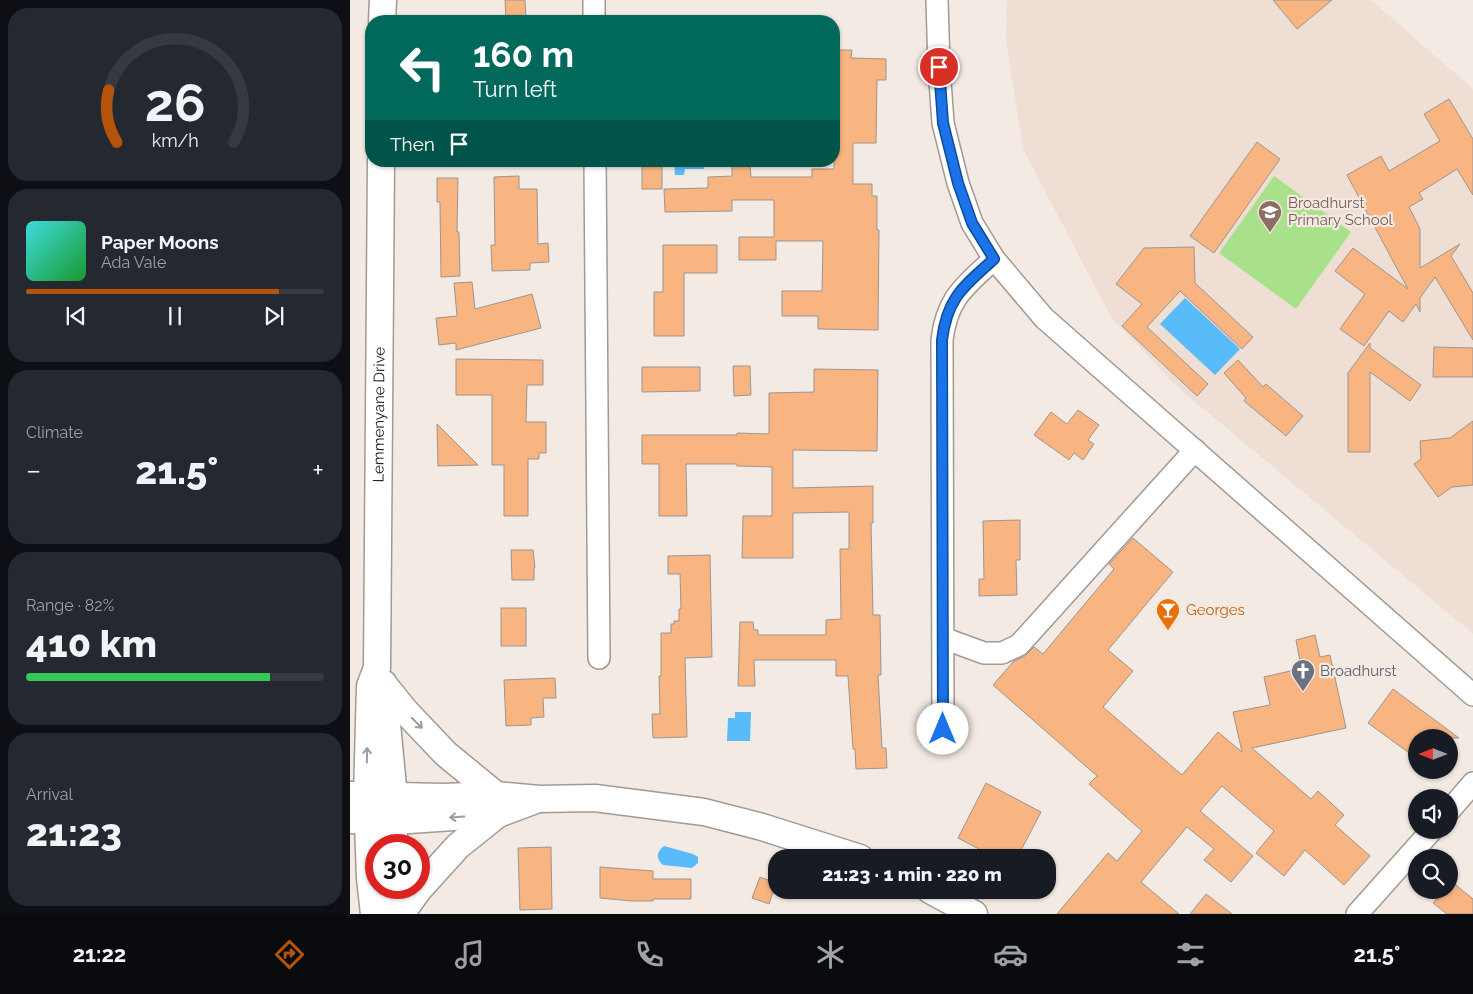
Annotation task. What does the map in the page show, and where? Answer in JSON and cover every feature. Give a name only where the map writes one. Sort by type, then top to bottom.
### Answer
[{"type":"street","points":[[382,15],[383,0]]},
{"type":"street","points":[[594,0],[594,15]]},
{"type":"street","points":[[937,0],[943,123],[958,183],[969,215],[994,259],[1044,318],[1473,695]]},
{"type":"street","name":"Lemmenyane Drive","points":[[378,680],[381,167]]},
{"type":"street","points":[[595,167],[599,658]]},
{"type":"street","points":[[943,729],[942,340],[944,321],[952,302],[968,283],[994,259]]},
{"type":"street","points":[[943,638],[984,654],[1002,653],[1019,645],[1195,450]]},
{"type":"street","points":[[350,720],[378,680]]},
{"type":"street","points":[[378,680],[446,754],[497,804]]},
{"type":"street","points":[[378,680],[359,808],[380,912]]},
{"type":"street","points":[[378,680],[394,821]]},
{"type":"street","points":[[1458,801],[1473,784]]},
{"type":"street","points":[[359,808],[394,821],[539,799],[595,798],[704,812],[762,827],[832,849]]},
{"type":"street","points":[[401,914],[418,890],[497,804]]},
{"type":"street","points":[[1357,914],[1424,839]]},
{"type":"street","points":[[350,883],[380,912]]},
{"type":"street","points":[[380,912],[388,899]]},
{"type":"street","points":[[946,899],[974,914]]},
{"type":"shaded area","name":"Broadhurst Primary School","points":[[1007,0],[1371,0],[1473,89],[1473,634],[1175,385],[1111,317],[1023,149],[1006,40]]},
{"type":"green space","points":[[1274,176],[1351,232],[1296,309],[1219,253]]},
{"type":"water","points":[[674,167],[704,167],[704,169],[685,169],[684,175],[675,175]]},
{"type":"water","points":[[1185,298],[1240,349],[1215,375],[1160,324]]},
{"type":"water","points":[[735,712],[751,712],[750,741],[727,741],[728,718],[735,718]]},
{"type":"water","points":[[664,846],[693,854],[698,857],[698,863],[692,868],[663,865],[658,856],[659,851]]},
{"type":"building","points":[[505,0],[525,0],[526,15],[506,15]]},
{"type":"building","points":[[1273,0],[1332,0],[1297,29]]},
{"type":"building","points":[[840,50],[852,50],[851,58],[886,59],[886,80],[877,80],[876,143],[853,143],[853,184],[872,184],[872,196],[877,196],[877,230],[879,230],[878,330],[818,329],[818,316],[782,316],[782,291],[822,291],[823,241],[776,241],[776,260],[739,260],[739,237],[774,237],[774,200],[732,200],[732,211],[665,212],[664,189],[708,188],[708,177],[732,176],[732,167],[750,167],[751,177],[812,177],[812,169],[834,169],[834,167],[840,167]]},
{"type":"building","points":[[1449,99],[1473,139],[1473,195],[1457,169],[1419,193],[1423,199],[1409,207],[1420,229],[1420,268],[1460,244],[1451,256],[1473,293],[1473,340],[1435,277],[1420,298],[1420,312],[1416,304],[1403,322],[1389,311],[1364,346],[1340,329],[1365,294],[1335,271],[1353,248],[1408,289],[1347,175],[1381,156],[1389,171],[1440,141],[1424,114]]},
{"type":"building","points":[[1257,142],[1280,159],[1214,253],[1190,236]]},
{"type":"building","points":[[642,167],[662,167],[662,189],[642,189]]},
{"type":"building","points":[[519,176],[519,189],[537,189],[538,244],[548,243],[549,262],[530,263],[530,270],[492,271],[491,245],[495,245],[494,177]]},
{"type":"building","points":[[437,178],[458,178],[457,232],[459,232],[460,276],[441,277],[440,202],[437,202]]},
{"type":"building","points":[[663,245],[717,245],[717,273],[684,273],[684,336],[654,336],[654,292],[663,292]]},
{"type":"building","points":[[1194,247],[1195,283],[1253,337],[1242,349],[1180,291],[1147,327],[1208,384],[1197,396],[1122,326],[1142,304],[1116,284],[1144,248]]},
{"type":"building","points":[[472,282],[475,309],[532,294],[541,328],[456,350],[456,343],[439,345],[436,318],[457,316],[454,283]]},
{"type":"building","points":[[1370,343],[1370,348],[1421,385],[1410,401],[1370,372],[1370,452],[1348,452],[1348,373]]},
{"type":"building","points":[[1434,347],[1473,348],[1473,377],[1433,377]]},
{"type":"building","points":[[456,359],[543,360],[543,385],[527,385],[526,422],[546,422],[546,453],[539,453],[539,459],[528,459],[528,516],[504,516],[504,465],[492,465],[492,395],[456,395]]},
{"type":"building","points":[[1238,360],[1263,387],[1266,384],[1303,416],[1286,436],[1244,401],[1246,398],[1224,373]]},
{"type":"building","points":[[733,366],[750,366],[751,395],[734,396]]},
{"type":"building","points":[[642,367],[700,367],[700,391],[642,392]]},
{"type":"building","points":[[814,369],[878,370],[877,451],[793,450],[793,488],[873,486],[873,523],[871,523],[873,615],[880,615],[881,675],[878,675],[882,748],[886,748],[887,768],[856,769],[848,676],[836,676],[836,660],[754,660],[755,686],[738,686],[740,622],[753,622],[754,630],[758,630],[758,635],[826,635],[826,620],[841,619],[840,549],[849,549],[849,512],[793,513],[793,558],[742,558],[743,516],[772,516],[772,467],[737,466],[737,464],[686,464],[687,516],[659,516],[659,464],[642,464],[642,435],[769,434],[769,393],[814,392]]},
{"type":"building","points":[[1078,410],[1099,425],[1088,440],[1094,444],[1083,460],[1074,453],[1069,460],[1034,435],[1051,412],[1067,424]]},
{"type":"building","points":[[1473,421],[1473,485],[1452,487],[1438,497],[1414,464],[1421,459],[1420,441],[1450,438]]},
{"type":"building","points":[[437,424],[478,465],[438,466]]},
{"type":"building","points":[[1020,520],[1020,560],[1016,560],[1017,595],[979,596],[979,579],[984,579],[983,521]]},
{"type":"building","points":[[1133,538],[1173,572],[1108,650],[1133,671],[1103,707],[1182,775],[1218,732],[1242,752],[1233,712],[1270,705],[1264,677],[1299,669],[1297,662],[1300,661],[1296,640],[1315,635],[1320,657],[1330,655],[1346,728],[1252,748],[1311,799],[1318,791],[1344,815],[1335,825],[1370,856],[1344,885],[1305,850],[1284,876],[1256,853],[1274,831],[1222,786],[1200,811],[1253,856],[1231,882],[1204,860],[1214,849],[1187,827],[1141,882],[1179,914],[1057,914],[1108,853],[1117,861],[1142,831],[1089,784],[1097,776],[993,685],[1014,661],[1025,656],[1034,647],[1043,654],[1114,569],[1109,564]]},
{"type":"building","points":[[511,550],[533,550],[534,580],[512,580]]},
{"type":"building","points":[[710,555],[712,657],[685,658],[687,737],[653,738],[652,714],[660,714],[661,633],[671,633],[671,624],[674,624],[674,621],[679,621],[679,609],[681,609],[680,574],[668,574],[668,556]]},
{"type":"building","points":[[501,608],[526,608],[526,646],[501,646]]},
{"type":"building","points":[[555,678],[556,698],[543,698],[544,717],[531,718],[531,725],[506,726],[504,680]]},
{"type":"building","points":[[1393,689],[1447,729],[1408,729],[1408,752],[1368,723]]},
{"type":"building","points":[[986,783],[1041,812],[1022,849],[979,849],[958,838]]},
{"type":"building","points":[[551,847],[552,909],[520,910],[518,848]]},
{"type":"building","points":[[600,867],[653,871],[653,879],[691,879],[691,899],[632,901],[600,898]]},
{"type":"building","points":[[760,877],[768,880],[768,899],[771,899],[769,904],[752,898]]},
{"type":"building","points":[[1458,887],[1473,899],[1473,914],[1447,914],[1433,903],[1436,899],[1458,899]]},
{"type":"building","points":[[1206,894],[1232,914],[1190,914]]},
{"type":"place","name":"Broadhurst Primary School","points":[[1270,233]]},
{"type":"place","name":"Georges","points":[[1168,631]]},
{"type":"place","name":"Broadhurst","points":[[1303,692]]},
{"type":"route","points":[[939,67],[943,123],[958,183],[972,223],[994,259],[968,283],[952,302],[944,321],[942,340],[943,729]]}]
